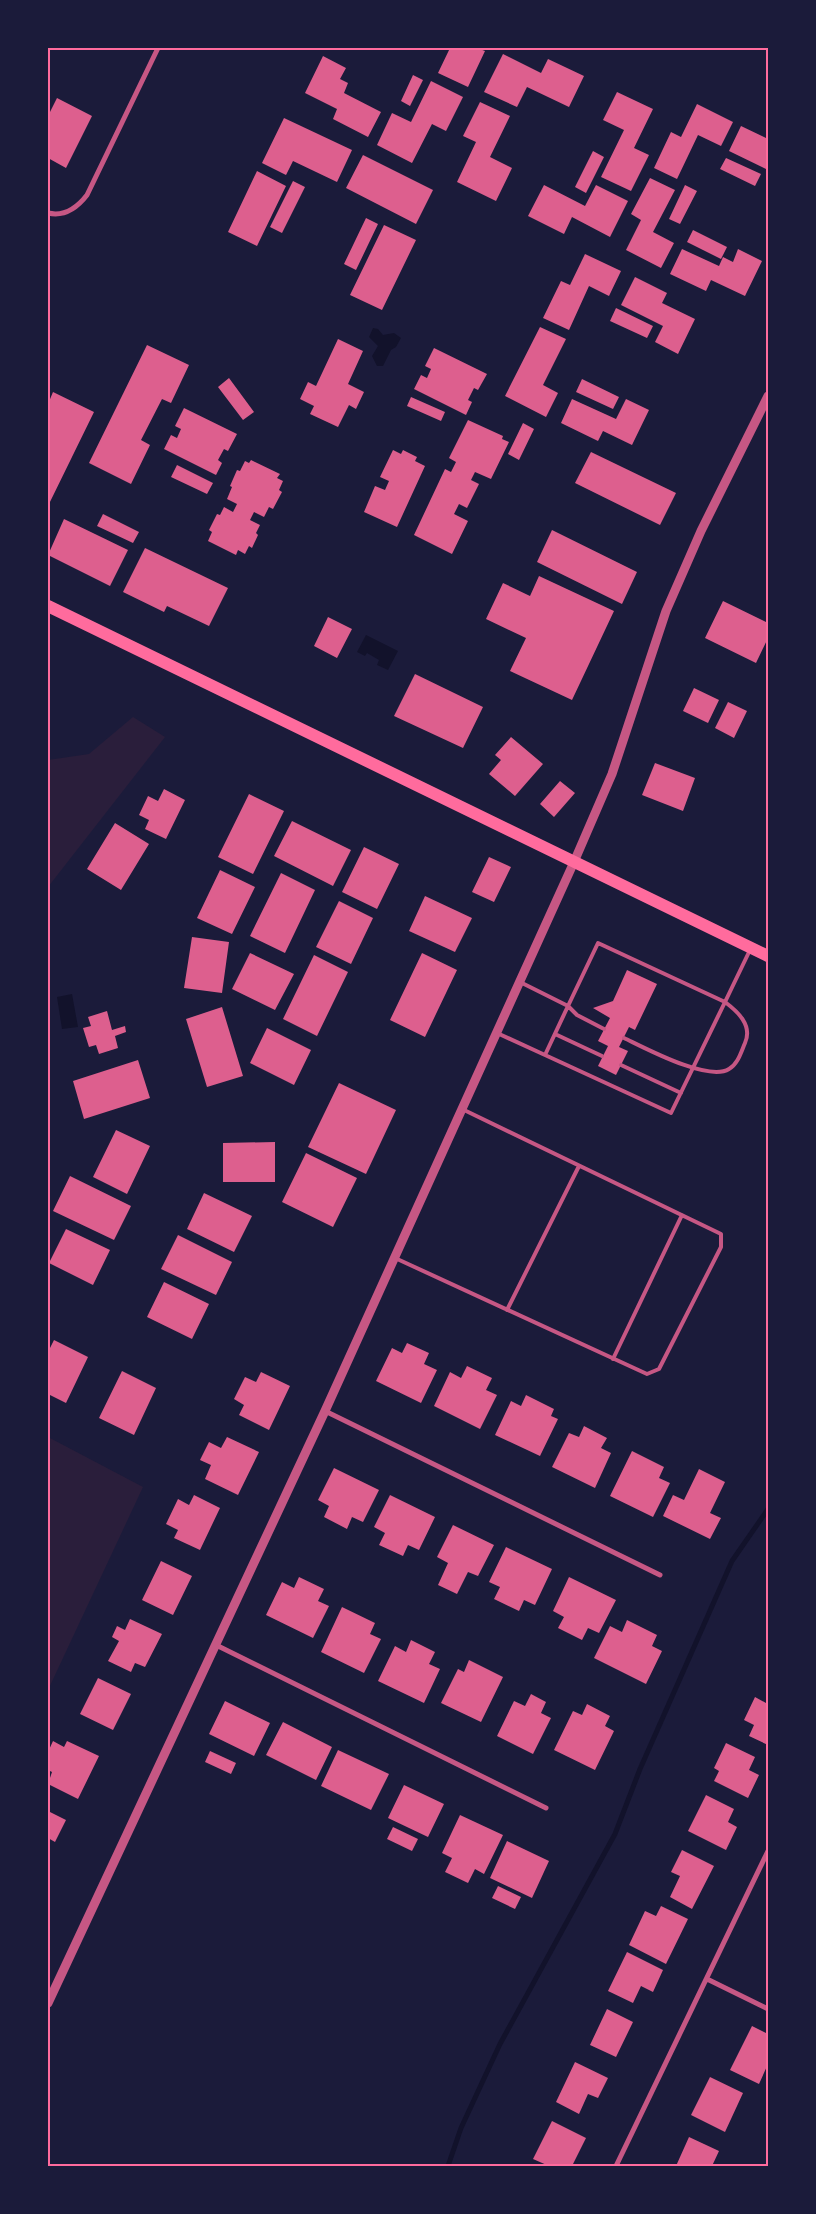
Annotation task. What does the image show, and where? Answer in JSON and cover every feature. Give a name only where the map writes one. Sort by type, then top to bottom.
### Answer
[{"type":"main road","points":[[48,606],[768,956]]},
{"type":"street","points":[[48,213],[58,214],[71,210],[87,194],[158,48]]},
{"type":"street","points":[[48,2003],[325,1412],[574,862],[624,740],[666,611],[701,530],[768,396]]},
{"type":"street","points":[[325,1412],[660,1575]]},
{"type":"street","points":[[216,1645],[546,1808]]},
{"type":"street","points":[[616,2166],[768,1851]]},
{"type":"street","points":[[707,1979],[768,2009]]},
{"type":"lane","points":[[545,1055],[598,943],[725,1002],[740,1013],[745,1023],[747,1038],[736,1063],[728,1070],[719,1072],[692,1069],[624,1038]]},
{"type":"lane","points":[[497,1033],[671,1113],[751,948]]},
{"type":"lane","points":[[520,982],[568,1006],[577,1015],[604,1029]]},
{"type":"lane","points":[[555,1034],[602,1056]]},
{"type":"lane","points":[[621,1065],[681,1092]]},
{"type":"lane","points":[[395,1258],[647,1374],[659,1369],[722,1248],[721,1234],[462,1109]]},
{"type":"lane","points":[[507,1310],[579,1166]]},
{"type":"lane","points":[[612,1359],[682,1215]]},
{"type":"shaded area","points":[[373,328],[378,329],[383,335],[394,333],[401,338],[396,347],[391,350],[383,366],[377,366],[372,356],[378,346],[369,337]]},
{"type":"shaded area","points":[[366,635],[398,651],[388,670],[377,665],[379,660],[367,653],[365,656],[357,652]]},
{"type":"shaded area","points":[[133,717],[165,737],[48,887],[48,760],[89,754]]},
{"type":"shaded area","points":[[72,994],[78,1027],[62,1029],[57,997]]},
{"type":"shaded area","points":[[48,1437],[143,1487],[48,1690]]},
{"type":"building","points":[[450,48],[477,48],[485,51],[468,87],[438,73]]},
{"type":"building","points":[[503,54],[541,73],[548,59],[584,76],[569,107],[527,87],[517,107],[484,92]]},
{"type":"building","points":[[323,56],[346,68],[340,79],[348,83],[344,93],[381,112],[368,137],[333,119],[337,109],[305,93]]},
{"type":"building","points":[[413,75],[423,80],[410,106],[401,101]]},
{"type":"building","points":[[431,81],[463,97],[446,131],[432,124],[412,163],[377,145],[392,113],[411,122]]},
{"type":"building","points":[[617,92],[653,109],[634,148],[649,155],[631,191],[601,177],[624,130],[603,120]]},
{"type":"building","points":[[57,98],[92,116],[66,168],[48,158],[48,116]]},
{"type":"building","points":[[480,102],[510,116],[490,157],[512,168],[496,201],[457,182],[476,142],[463,136]]},
{"type":"building","points":[[697,104],[733,122],[721,146],[698,135],[677,179],[654,168],[671,132],[681,137]]},
{"type":"building","points":[[284,118],[352,150],[337,182],[293,161],[286,175],[262,163]]},
{"type":"building","points":[[741,126],[768,139],[768,170],[729,151]]},
{"type":"building","points":[[593,151],[604,157],[586,193],[575,187]]},
{"type":"building","points":[[363,155],[433,190],[416,224],[346,188]]},
{"type":"building","points":[[726,158],[761,174],[755,186],[720,169]]},
{"type":"building","points":[[257,171],[286,186],[257,246],[228,232]]},
{"type":"building","points":[[650,178],[675,190],[653,232],[674,243],[661,268],[626,250],[641,220],[631,214]]},
{"type":"building","points":[[293,181],[305,187],[282,233],[270,227]]},
{"type":"building","points":[[544,185],[585,206],[596,185],[628,201],[610,237],[572,217],[564,234],[528,216]]},
{"type":"building","points":[[685,185],[697,191],[680,224],[669,219]]},
{"type":"building","points":[[366,218],[378,224],[356,270],[344,264]]},
{"type":"building","points":[[384,225],[416,240],[382,310],[350,295]]},
{"type":"building","points":[[693,230],[727,247],[721,259],[687,242]]},
{"type":"building","points":[[682,249],[719,266],[723,257],[733,262],[738,249],[762,261],[745,296],[711,280],[706,291],[670,274]]},
{"type":"building","points":[[585,254],[621,271],[609,296],[589,286],[569,330],[543,318],[561,281],[570,285]]},
{"type":"building","points":[[635,277],[667,293],[662,303],[695,319],[678,354],[655,342],[663,326],[621,305]]},
{"type":"building","points":[[616,308],[653,326],[647,338],[610,321]]},
{"type":"building","points":[[540,327],[566,339],[543,385],[558,393],[546,417],[505,396]]},
{"type":"building","points":[[338,339],[363,351],[348,384],[364,392],[356,409],[349,405],[338,427],[310,414],[314,406],[300,399],[308,382],[316,386]]},
{"type":"building","points":[[147,345],[189,365],[171,403],[162,399],[141,440],[150,445],[131,484],[89,463]]},
{"type":"building","points":[[434,348],[487,374],[478,390],[474,388],[468,400],[472,402],[466,415],[414,389],[421,375],[427,378],[431,369],[425,366]]},
{"type":"building","points":[[229,378],[254,412],[243,420],[218,387]]},
{"type":"building","points":[[582,379],[619,397],[613,409],[576,392]]},
{"type":"building","points":[[53,392],[94,412],[48,506],[48,404]]},
{"type":"building","points":[[411,397],[445,412],[441,421],[407,406]]},
{"type":"building","points":[[572,399],[616,419],[626,399],[649,410],[632,445],[603,431],[598,441],[561,423]]},
{"type":"building","points":[[184,408],[237,434],[228,451],[224,449],[218,460],[222,463],[216,475],[164,449],[171,435],[177,438],[181,429],[175,426]]},
{"type":"building","points":[[468,420],[503,436],[502,439],[509,442],[491,479],[475,472],[471,480],[479,484],[467,508],[459,504],[454,514],[468,521],[452,554],[414,535],[445,469],[451,472],[456,462],[449,458]]},
{"type":"building","points":[[523,423],[534,429],[519,460],[508,454]]},
{"type":"building","points":[[393,450],[401,454],[403,450],[417,457],[415,461],[425,466],[397,527],[364,512],[375,486],[385,490],[389,481],[380,477]]},
{"type":"building","points":[[591,452],[676,493],[660,525],[575,483]]},
{"type":"building","points":[[251,460],[280,474],[277,478],[283,481],[279,490],[282,492],[273,509],[269,507],[264,517],[254,512],[250,520],[260,525],[256,533],[258,535],[252,548],[249,546],[245,554],[238,550],[236,555],[208,541],[212,532],[209,530],[217,514],[220,515],[224,507],[233,512],[237,504],[227,499],[232,487],[230,486],[237,470],[240,471],[245,461],[249,463]]},
{"type":"building","points":[[177,465],[213,483],[207,494],[171,477]]},
{"type":"building","points":[[103,514],[139,532],[133,543],[97,526]]},
{"type":"building","points":[[64,519],[128,550],[110,586],[48,555]]},
{"type":"building","points":[[552,530],[637,572],[622,604],[537,562]]},
{"type":"building","points":[[145,548],[228,588],[209,626],[167,606],[164,612],[123,592]]},
{"type":"building","points":[[539,576],[614,611],[572,700],[510,671],[526,638],[486,619],[503,583],[530,596]]},
{"type":"building","points":[[723,601],[768,623],[768,638],[756,663],[705,638]]},
{"type":"building","points":[[328,617],[352,629],[337,658],[314,646]]},
{"type":"building","points":[[415,674],[483,707],[463,748],[394,716]]},
{"type":"building","points":[[694,688],[719,700],[708,723],[683,711]]},
{"type":"building","points":[[728,702],[747,711],[734,738],[715,728]]},
{"type":"building","points":[[511,737],[543,764],[515,796],[489,774],[501,760],[495,755]]},
{"type":"building","points":[[655,763],[695,778],[683,811],[642,795]]},
{"type":"building","points":[[560,781],[575,793],[554,817],[540,804]]},
{"type":"building","points":[[164,789],[185,800],[166,839],[145,829],[149,820],[139,815],[148,796],[158,801]]},
{"type":"building","points":[[249,794],[284,811],[253,874],[218,857]]},
{"type":"building","points":[[292,821],[351,850],[333,886],[274,856]]},
{"type":"building","points":[[115,823],[149,844],[121,890],[87,869]]},
{"type":"building","points":[[364,847],[399,864],[377,909],[342,892]]},
{"type":"building","points":[[489,857],[511,867],[494,902],[472,892]]},
{"type":"building","points":[[220,870],[255,887],[232,934],[197,918]]},
{"type":"building","points":[[281,873],[315,890],[285,953],[250,936]]},
{"type":"building","points":[[425,896],[472,918],[455,952],[409,931]]},
{"type":"building","points":[[339,901],[373,918],[351,964],[316,947]]},
{"type":"building","points":[[192,937],[229,942],[222,993],[184,988]]},
{"type":"building","points":[[250,953],[294,974],[275,1010],[232,989]]},
{"type":"building","points":[[422,953],[457,970],[425,1037],[390,1020]]},
{"type":"building","points":[[314,955],[348,972],[317,1036],[283,1019]]},
{"type":"building","points":[[627,970],[657,984],[635,1030],[629,1027],[619,1047],[628,1051],[616,1075],[598,1066],[608,1046],[598,1041],[610,1018],[593,1008],[613,1001]]},
{"type":"building","points":[[222,1007],[243,1076],[207,1087],[186,1019]]},
{"type":"building","points":[[107,1011],[112,1030],[125,1026],[126,1032],[115,1036],[118,1048],[99,1054],[96,1045],[89,1047],[83,1028],[91,1026],[88,1017]]},
{"type":"building","points":[[267,1028],[311,1050],[294,1085],[250,1063]]},
{"type":"building","points":[[138,1060],[150,1098],[84,1119],[73,1081]]},
{"type":"building","points":[[339,1083],[396,1110],[366,1174],[308,1147]]},
{"type":"building","points":[[116,1130],[150,1146],[127,1194],[93,1177]]},
{"type":"building","points":[[275,1142],[275,1182],[223,1182],[223,1143]]},
{"type":"building","points":[[306,1153],[357,1178],[333,1227],[282,1202]]},
{"type":"building","points":[[70,1176],[131,1206],[114,1240],[53,1211]]},
{"type":"building","points":[[204,1193],[252,1216],[234,1252],[187,1229]]},
{"type":"building","points":[[66,1229],[110,1250],[93,1285],[49,1263]]},
{"type":"building","points":[[178,1235],[232,1262],[216,1295],[161,1269]]},
{"type":"building","points":[[164,1282],[209,1304],[192,1339],[147,1317]]},
{"type":"building","points":[[54,1340],[88,1357],[66,1403],[48,1394],[48,1352]]},
{"type":"building","points":[[407,1343],[429,1353],[424,1364],[437,1370],[421,1403],[376,1381],[392,1348],[402,1353]]},
{"type":"building","points":[[467,1366],[492,1378],[486,1390],[497,1395],[480,1429],[434,1406],[450,1372],[461,1378]]},
{"type":"building","points":[[122,1371],[156,1388],[134,1435],[99,1418]]},
{"type":"building","points":[[261,1372],[290,1386],[269,1430],[239,1415],[244,1405],[234,1399],[245,1377],[256,1382]]},
{"type":"building","points":[[526,1395],[554,1409],[551,1416],[558,1419],[540,1456],[495,1435],[511,1401],[521,1406]]},
{"type":"building","points":[[584,1426],[607,1438],[601,1448],[611,1453],[595,1488],[552,1467],[569,1433],[579,1437]]},
{"type":"building","points":[[227,1437],[259,1452],[238,1495],[205,1479],[211,1465],[200,1460],[209,1442],[221,1448]]},
{"type":"building","points":[[632,1451],[664,1467],[659,1478],[670,1483],[653,1517],[610,1496]]},
{"type":"building","points":[[334,1468],[379,1490],[363,1522],[352,1517],[347,1529],[324,1517],[329,1506],[318,1500]]},
{"type":"building","points":[[699,1469],[725,1482],[710,1513],[721,1518],[710,1539],[663,1516],[673,1495],[684,1500]]},
{"type":"building","points":[[194,1495],[220,1508],[200,1550],[174,1538],[178,1530],[166,1524],[178,1499],[189,1505]]},
{"type":"building","points":[[390,1495],[435,1517],[419,1550],[408,1545],[403,1556],[379,1545],[385,1533],[374,1527]]},
{"type":"building","points":[[453,1525],[494,1545],[478,1576],[468,1572],[457,1594],[438,1585],[448,1563],[437,1557]]},
{"type":"building","points":[[506,1547],[552,1569],[535,1605],[524,1600],[519,1611],[494,1599],[500,1587],[489,1582]]},
{"type":"building","points":[[161,1561],[192,1576],[173,1615],[142,1600]]},
{"type":"building","points":[[299,1577],[324,1589],[318,1601],[329,1606],[313,1638],[266,1615],[282,1582],[294,1588]]},
{"type":"building","points":[[569,1577],[616,1600],[599,1633],[588,1628],[582,1640],[558,1628],[564,1617],[553,1611]]},
{"type":"building","points":[[342,1607],[375,1623],[370,1634],[381,1639],[364,1673],[321,1652]]},
{"type":"building","points":[[130,1619],[162,1634],[145,1667],[135,1663],[131,1672],[108,1661],[119,1641],[112,1637],[117,1626],[125,1630]]},
{"type":"building","points":[[627,1620],[657,1635],[652,1646],[662,1651],[646,1684],[594,1658],[610,1626],[622,1632]]},
{"type":"building","points":[[411,1640],[435,1652],[429,1664],[440,1669],[424,1703],[378,1681],[395,1646],[406,1652]]},
{"type":"building","points":[[469,1660],[503,1677],[481,1722],[441,1703],[458,1669],[464,1672]]},
{"type":"building","points":[[98,1678],[131,1694],[113,1730],[80,1714]]},
{"type":"building","points":[[531,1694],[546,1702],[541,1713],[551,1718],[533,1754],[497,1736],[514,1701],[525,1706]]},
{"type":"building","points":[[755,1697],[766,1703],[768,1698],[768,1745],[749,1736],[754,1725],[744,1720]]},
{"type":"building","points":[[225,1701],[270,1723],[254,1756],[209,1734]]},
{"type":"building","points":[[587,1704],[610,1716],[605,1726],[614,1731],[595,1770],[554,1750],[573,1711],[582,1715]]},
{"type":"building","points":[[283,1722],[332,1747],[316,1780],[266,1755]]},
{"type":"building","points":[[53,1741],[64,1747],[67,1741],[99,1756],[78,1799],[48,1784],[52,1772],[48,1770],[48,1752]]},
{"type":"building","points":[[726,1743],[755,1757],[749,1770],[759,1775],[748,1798],[714,1781],[719,1771],[714,1768]]},
{"type":"building","points":[[338,1750],[389,1774],[371,1810],[321,1786]]},
{"type":"building","points":[[210,1751],[236,1763],[231,1774],[205,1762]]},
{"type":"building","points":[[404,1785],[444,1804],[428,1837],[388,1818]]},
{"type":"building","points":[[706,1795],[734,1809],[728,1822],[737,1827],[726,1850],[688,1831]]},
{"type":"building","points":[[48,1811],[66,1820],[55,1842],[48,1838]]},
{"type":"building","points":[[460,1815],[503,1835],[484,1874],[475,1869],[468,1883],[445,1872],[452,1858],[442,1853]]},
{"type":"building","points":[[393,1827],[418,1839],[412,1851],[387,1839]]},
{"type":"building","points":[[507,1841],[549,1861],[532,1898],[490,1878]]},
{"type":"building","points":[[682,1850],[714,1866],[692,1909],[670,1897],[680,1876],[671,1872]]},
{"type":"building","points":[[498,1886],[521,1897],[515,1909],[492,1898]]},
{"type":"building","points":[[661,1906],[688,1919],[666,1964],[629,1945],[645,1911],[656,1916]]},
{"type":"building","points":[[627,1952],[663,1970],[653,1992],[641,1986],[633,2003],[608,1991]]},
{"type":"building","points":[[607,2009],[633,2022],[616,2057],[590,2045]]},
{"type":"building","points":[[752,2026],[768,2034],[768,2064],[759,2084],[730,2070]]},
{"type":"building","points":[[575,2062],[608,2078],[598,2098],[588,2094],[579,2114],[556,2102]]},
{"type":"building","points":[[710,2077],[743,2093],[725,2132],[691,2115]]},
{"type":"building","points":[[552,2121],[586,2138],[572,2166],[549,2166],[533,2159]]},
{"type":"building","points":[[689,2137],[719,2151],[712,2166],[676,2166]]},
{"type":"waterway","points":[[448,2166],[461,2128],[500,2044],[615,1834],[640,1769],[732,1561],[768,1509]]}]
